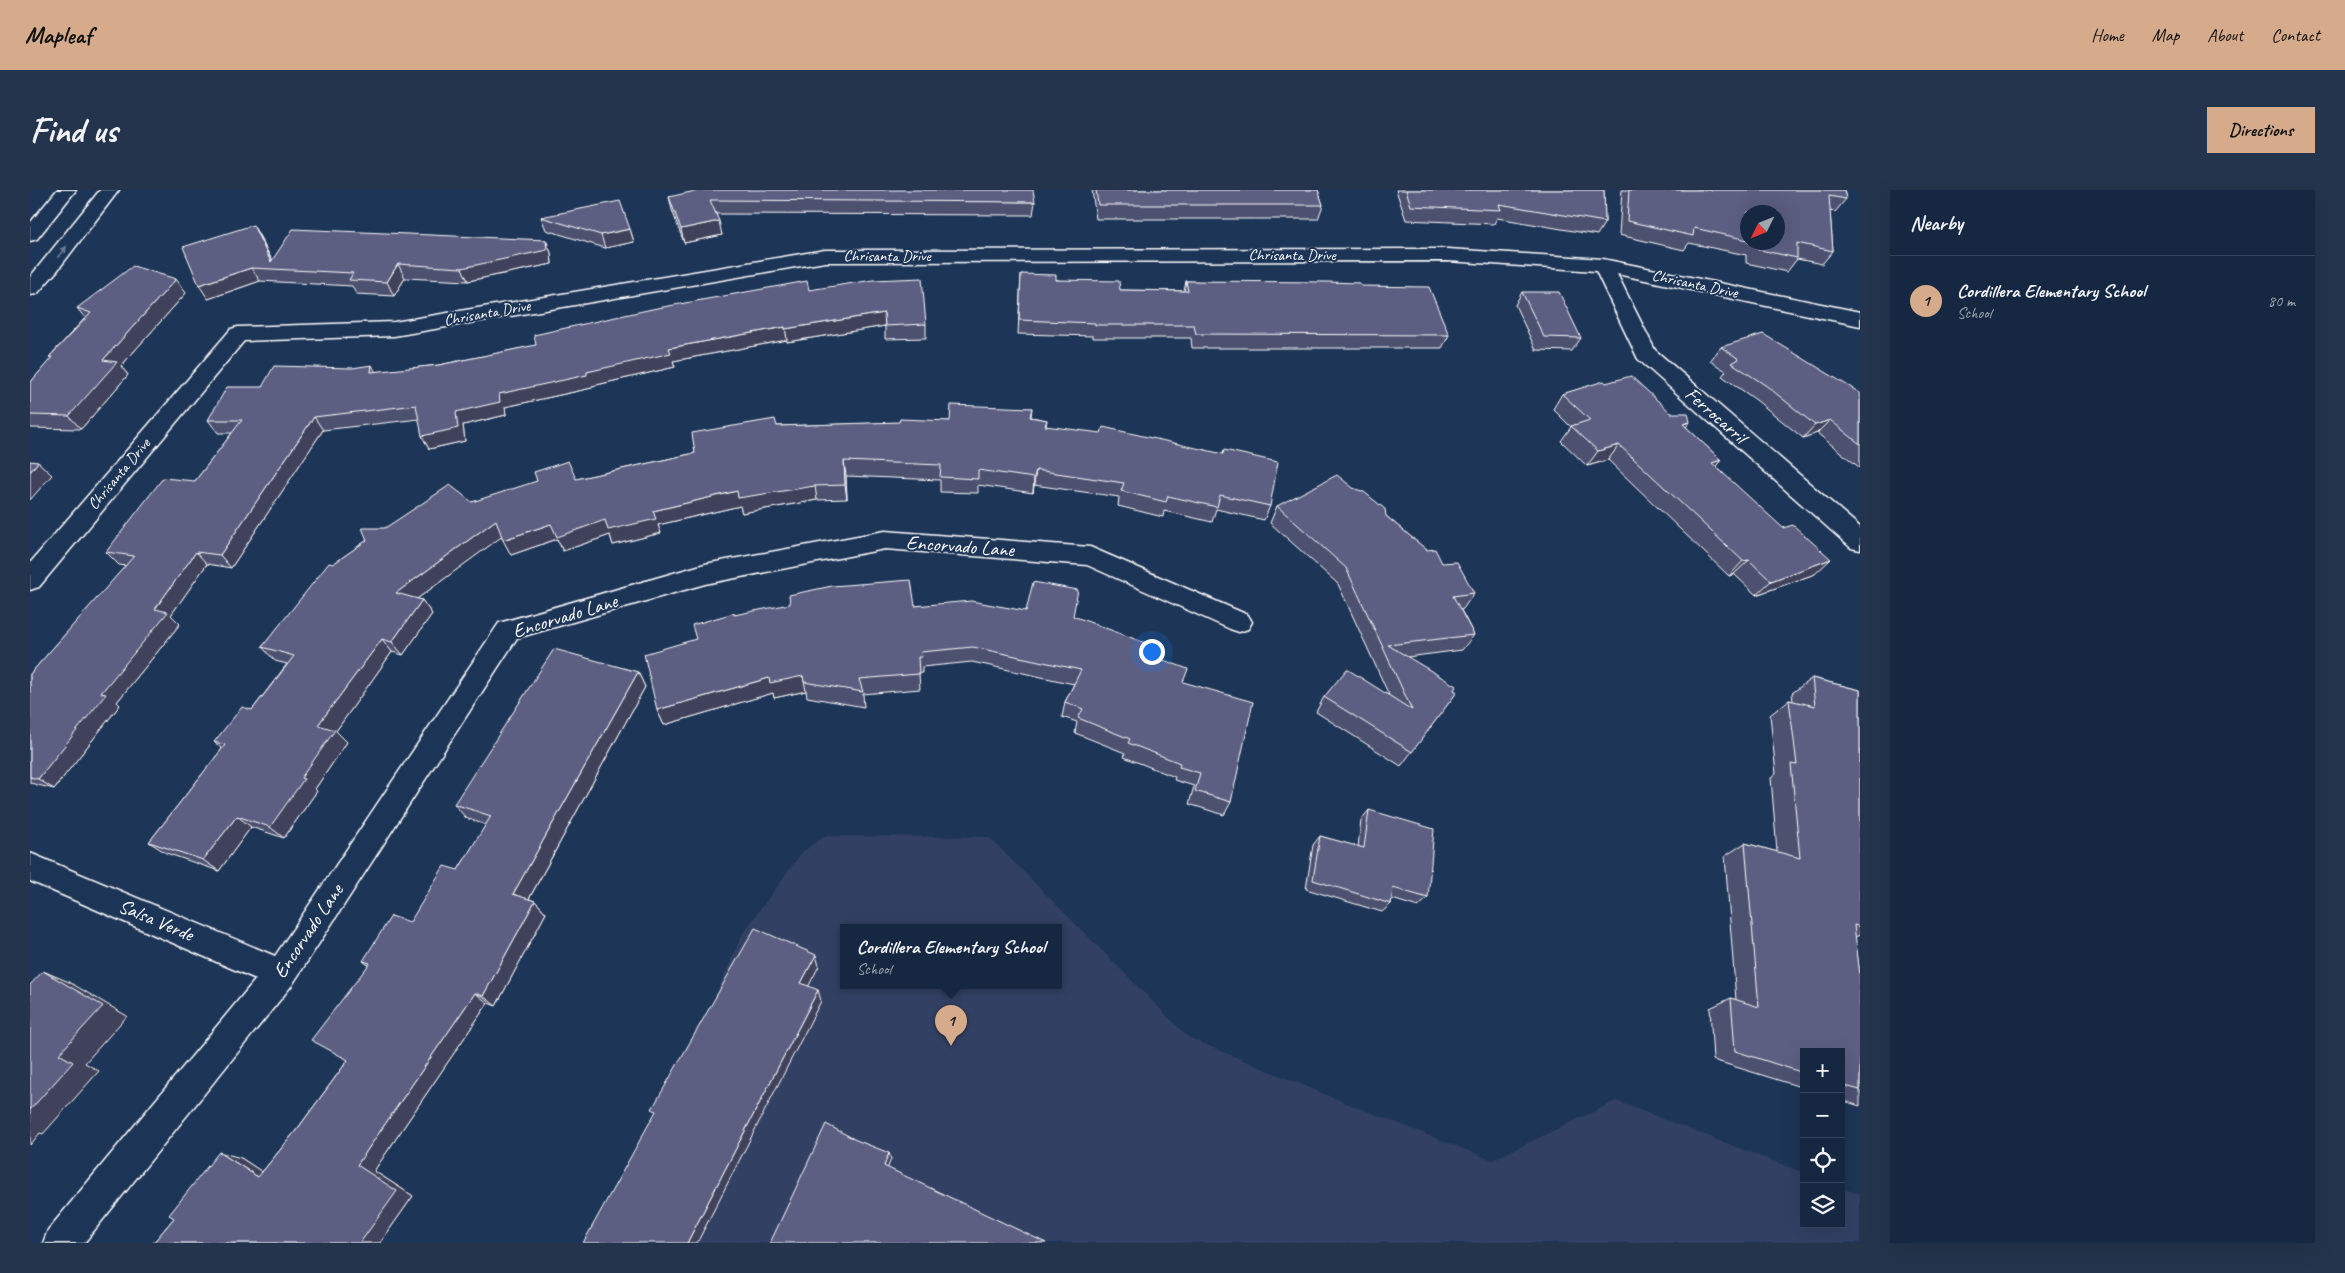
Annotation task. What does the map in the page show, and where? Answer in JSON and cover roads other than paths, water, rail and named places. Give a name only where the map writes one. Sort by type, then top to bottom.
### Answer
[{"type":"street","points":[[30,235],[67,190]]},
{"type":"street","points":[[30,288],[50,267],[110,190]]},
{"type":"street","name":"Chrisanta Drive","points":[[30,580],[238,334],[394,329],[825,256],[1448,255],[1603,265],[1860,319]]},
{"type":"street","name":"Ferrocarril","points":[[1603,265],[1646,354],[1860,540]]},
{"type":"street","name":"Encorvado Lane","points":[[61,1243],[281,974],[508,630],[705,574],[885,540],[1090,556],[1239,622]]},
{"type":"street","name":"Salsa Verde","points":[[30,867],[281,974]]},
{"type":"place","name":"Cordillera Elementary School","points":[[951,1046]]}]
